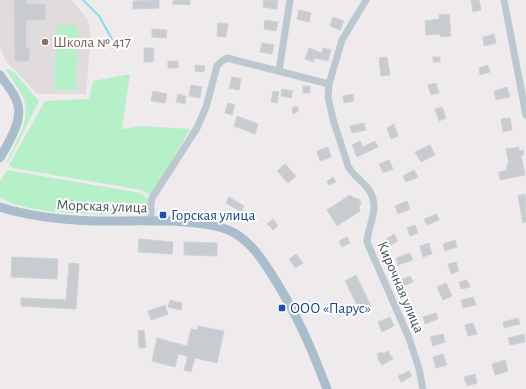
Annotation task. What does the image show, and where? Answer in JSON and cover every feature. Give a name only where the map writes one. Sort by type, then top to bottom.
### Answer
[{"type":"main road","points":[[0,75],[17,101],[18,112],[17,122],[0,158]]},
{"type":"main road","name":"Морская улица","points":[[0,207],[39,216],[67,220],[187,223],[212,226],[232,232],[248,244],[260,256],[299,320],[327,389]]},
{"type":"street","points":[[279,71],[290,0]]},
{"type":"street","name":"Кирочная улица","points":[[366,0],[342,40],[329,84],[328,97],[333,119],[348,166],[351,172],[370,191],[374,200],[375,210],[367,233],[367,242],[409,338],[419,369],[423,389]]},
{"type":"street","points":[[504,0],[526,114]]},
{"type":"street","points":[[151,222],[152,198],[196,128],[206,107],[217,66],[222,61],[227,58],[329,84]]},
{"type":"shaded area","name":"Школа № 417","points":[[0,0],[71,0],[88,19],[91,36],[86,94],[37,94],[7,63],[0,48]]},
{"type":"green space","points":[[57,25],[78,25],[76,90],[54,90]]},
{"type":"green space","points":[[6,70],[13,71],[39,101],[7,164],[24,123],[26,108],[24,100]]},
{"type":"green space","points":[[130,74],[122,129],[142,126],[190,129],[151,196],[142,190],[13,168],[9,165],[45,101],[89,99],[93,81]]},
{"type":"green space","points":[[7,170],[140,193],[148,199],[148,204],[143,212],[138,214],[66,213],[28,208],[0,197],[0,182]]},
{"type":"building","points":[[14,0],[26,0],[26,4],[45,4],[45,20],[26,20],[26,48],[29,48],[29,61],[15,61]]},
{"type":"building","points":[[159,0],[159,8],[133,9],[133,1]]},
{"type":"building","points":[[173,0],[190,0],[190,5],[173,4]]},
{"type":"building","points":[[264,0],[278,0],[277,9],[263,7]]},
{"type":"building","points":[[471,0],[479,0],[481,10],[473,12]]},
{"type":"building","points":[[299,10],[311,13],[309,22],[297,19]]},
{"type":"building","points":[[449,14],[451,36],[440,37],[440,34],[426,35],[425,21],[439,19],[439,15]]},
{"type":"building","points":[[333,17],[344,21],[340,30],[330,26]]},
{"type":"building","points":[[265,20],[278,22],[276,31],[264,29]]},
{"type":"building","points":[[218,23],[228,24],[226,37],[217,36]]},
{"type":"building","points":[[152,29],[167,30],[166,38],[152,37]]},
{"type":"building","points":[[494,34],[496,43],[484,46],[483,37]]},
{"type":"building","points":[[262,43],[274,45],[272,54],[260,52]]},
{"type":"building","points":[[144,48],[154,48],[153,62],[144,62]]},
{"type":"building","points":[[309,48],[322,53],[323,48],[331,50],[328,61],[315,58],[313,62],[305,59]]},
{"type":"building","points":[[387,57],[390,75],[381,76],[379,58]]},
{"type":"building","points":[[433,57],[440,57],[440,62],[433,62]]},
{"type":"building","points":[[168,61],[178,61],[178,68],[168,68]]},
{"type":"building","points":[[195,65],[205,66],[204,72],[195,71]]},
{"type":"building","points":[[488,65],[490,72],[480,75],[479,68]]},
{"type":"building","points":[[232,77],[241,79],[239,90],[229,88]]},
{"type":"building","points":[[436,83],[439,93],[431,95],[428,85]]},
{"type":"building","points":[[191,85],[202,87],[200,98],[189,96]]},
{"type":"building","points":[[303,86],[310,86],[310,93],[303,93]]},
{"type":"building","points":[[507,87],[510,97],[496,100],[494,91]]},
{"type":"building","points":[[282,89],[293,91],[291,98],[281,96]]},
{"type":"building","points":[[153,91],[167,94],[165,103],[151,101]]},
{"type":"building","points":[[273,91],[279,92],[277,103],[271,102]]},
{"type":"building","points":[[178,94],[186,96],[185,104],[176,102]]},
{"type":"building","points":[[353,94],[354,101],[344,103],[343,96]]},
{"type":"building","points":[[228,103],[235,105],[232,115],[225,113]]},
{"type":"building","points":[[297,106],[299,111],[293,114],[292,108]]},
{"type":"building","points":[[442,107],[446,118],[439,121],[435,109]]},
{"type":"building","points":[[237,116],[258,124],[255,134],[234,126]]},
{"type":"building","points":[[510,118],[512,130],[503,132],[501,119]]},
{"type":"building","points":[[364,123],[366,130],[352,133],[350,126]]},
{"type":"building","points":[[394,124],[398,136],[391,139],[387,128]]},
{"type":"building","points":[[360,141],[363,147],[375,141],[378,147],[357,157],[352,145]]},
{"type":"building","points":[[430,145],[435,155],[421,162],[415,152]]},
{"type":"building","points":[[328,147],[331,157],[320,161],[317,151]]},
{"type":"building","points":[[519,147],[519,151],[523,150],[524,155],[521,155],[525,175],[500,180],[499,172],[507,170],[507,164],[509,163],[506,149]]},
{"type":"building","points":[[389,160],[393,169],[383,173],[379,164]]},
{"type":"building","points":[[285,164],[296,176],[288,183],[277,171]]},
{"type":"building","points":[[414,170],[418,177],[406,182],[403,176]]},
{"type":"building","points":[[333,177],[336,182],[329,185],[327,181]]},
{"type":"building","points":[[525,194],[526,222],[523,223],[518,196]]},
{"type":"building","points":[[350,195],[359,199],[361,203],[359,207],[360,211],[337,226],[327,210]]},
{"type":"building","points":[[229,197],[244,206],[241,212],[226,203]]},
{"type":"building","points":[[407,201],[410,209],[398,214],[395,206]]},
{"type":"building","points":[[437,214],[439,220],[427,225],[424,219]]},
{"type":"building","points":[[273,219],[278,226],[273,230],[267,224]]},
{"type":"building","points":[[415,225],[418,233],[410,236],[407,228]]},
{"type":"building","points":[[394,234],[398,241],[389,246],[386,239]]},
{"type":"building","points":[[347,237],[350,243],[342,247],[339,241]]},
{"type":"building","points":[[139,239],[173,242],[172,254],[138,252]]},
{"type":"building","points":[[455,240],[457,247],[445,251],[443,244]]},
{"type":"building","points":[[184,242],[217,243],[217,256],[184,255]]},
{"type":"building","points":[[429,243],[432,254],[423,257],[420,246]]},
{"type":"building","points":[[410,253],[413,260],[398,265],[396,258]]},
{"type":"building","points":[[296,254],[303,263],[295,268],[289,259]]},
{"type":"building","points":[[12,257],[58,259],[57,279],[11,277]]},
{"type":"building","points":[[456,262],[459,271],[451,274],[448,264]]},
{"type":"building","points":[[69,263],[79,264],[76,309],[21,306],[21,298],[66,300]]},
{"type":"building","points":[[356,275],[371,306],[360,311],[345,281]]},
{"type":"building","points":[[410,276],[413,282],[401,287],[398,281]]},
{"type":"building","points":[[467,280],[470,287],[461,289],[459,282]]},
{"type":"building","points":[[446,283],[452,296],[443,300],[437,287]]},
{"type":"building","points":[[473,297],[476,305],[463,308],[461,300]]},
{"type":"building","points":[[170,300],[182,303],[181,310],[168,307]]},
{"type":"building","points":[[165,305],[168,314],[151,320],[148,311]]},
{"type":"building","points":[[436,313],[438,319],[425,324],[423,317]]},
{"type":"building","points":[[390,317],[394,326],[382,332],[378,322]]},
{"type":"building","points":[[518,318],[520,324],[504,328],[503,322]]},
{"type":"building","points":[[473,323],[477,334],[468,336],[465,325]]},
{"type":"building","points":[[198,326],[224,331],[217,363],[195,358],[191,372],[184,370],[188,356],[178,354],[175,367],[152,361],[157,338],[187,346],[191,329],[197,330]]},
{"type":"building","points":[[144,330],[146,348],[139,348],[138,331]]},
{"type":"building","points":[[443,334],[445,342],[433,346],[430,337]]},
{"type":"building","points":[[524,334],[525,342],[510,345],[508,338]]},
{"type":"building","points":[[388,351],[393,359],[382,365],[377,357],[379,357],[377,354],[382,352],[383,354]]},
{"type":"building","points":[[443,354],[447,365],[436,368],[433,357]]},
{"type":"building","points":[[505,360],[508,371],[495,375],[492,364]]},
{"type":"building","points":[[409,371],[412,376],[401,382],[398,376]]},
{"type":"building","points":[[475,374],[477,383],[467,386],[464,377]]},
{"type":"waterway","points":[[83,0],[99,16],[112,39]]},
{"type":"place","name":"Школа № 417","points":[[45,42]]},
{"type":"place","name":"Горская улица","points":[[163,215]]},
{"type":"place","name":"ООО «Парус»","points":[[282,308]]}]
